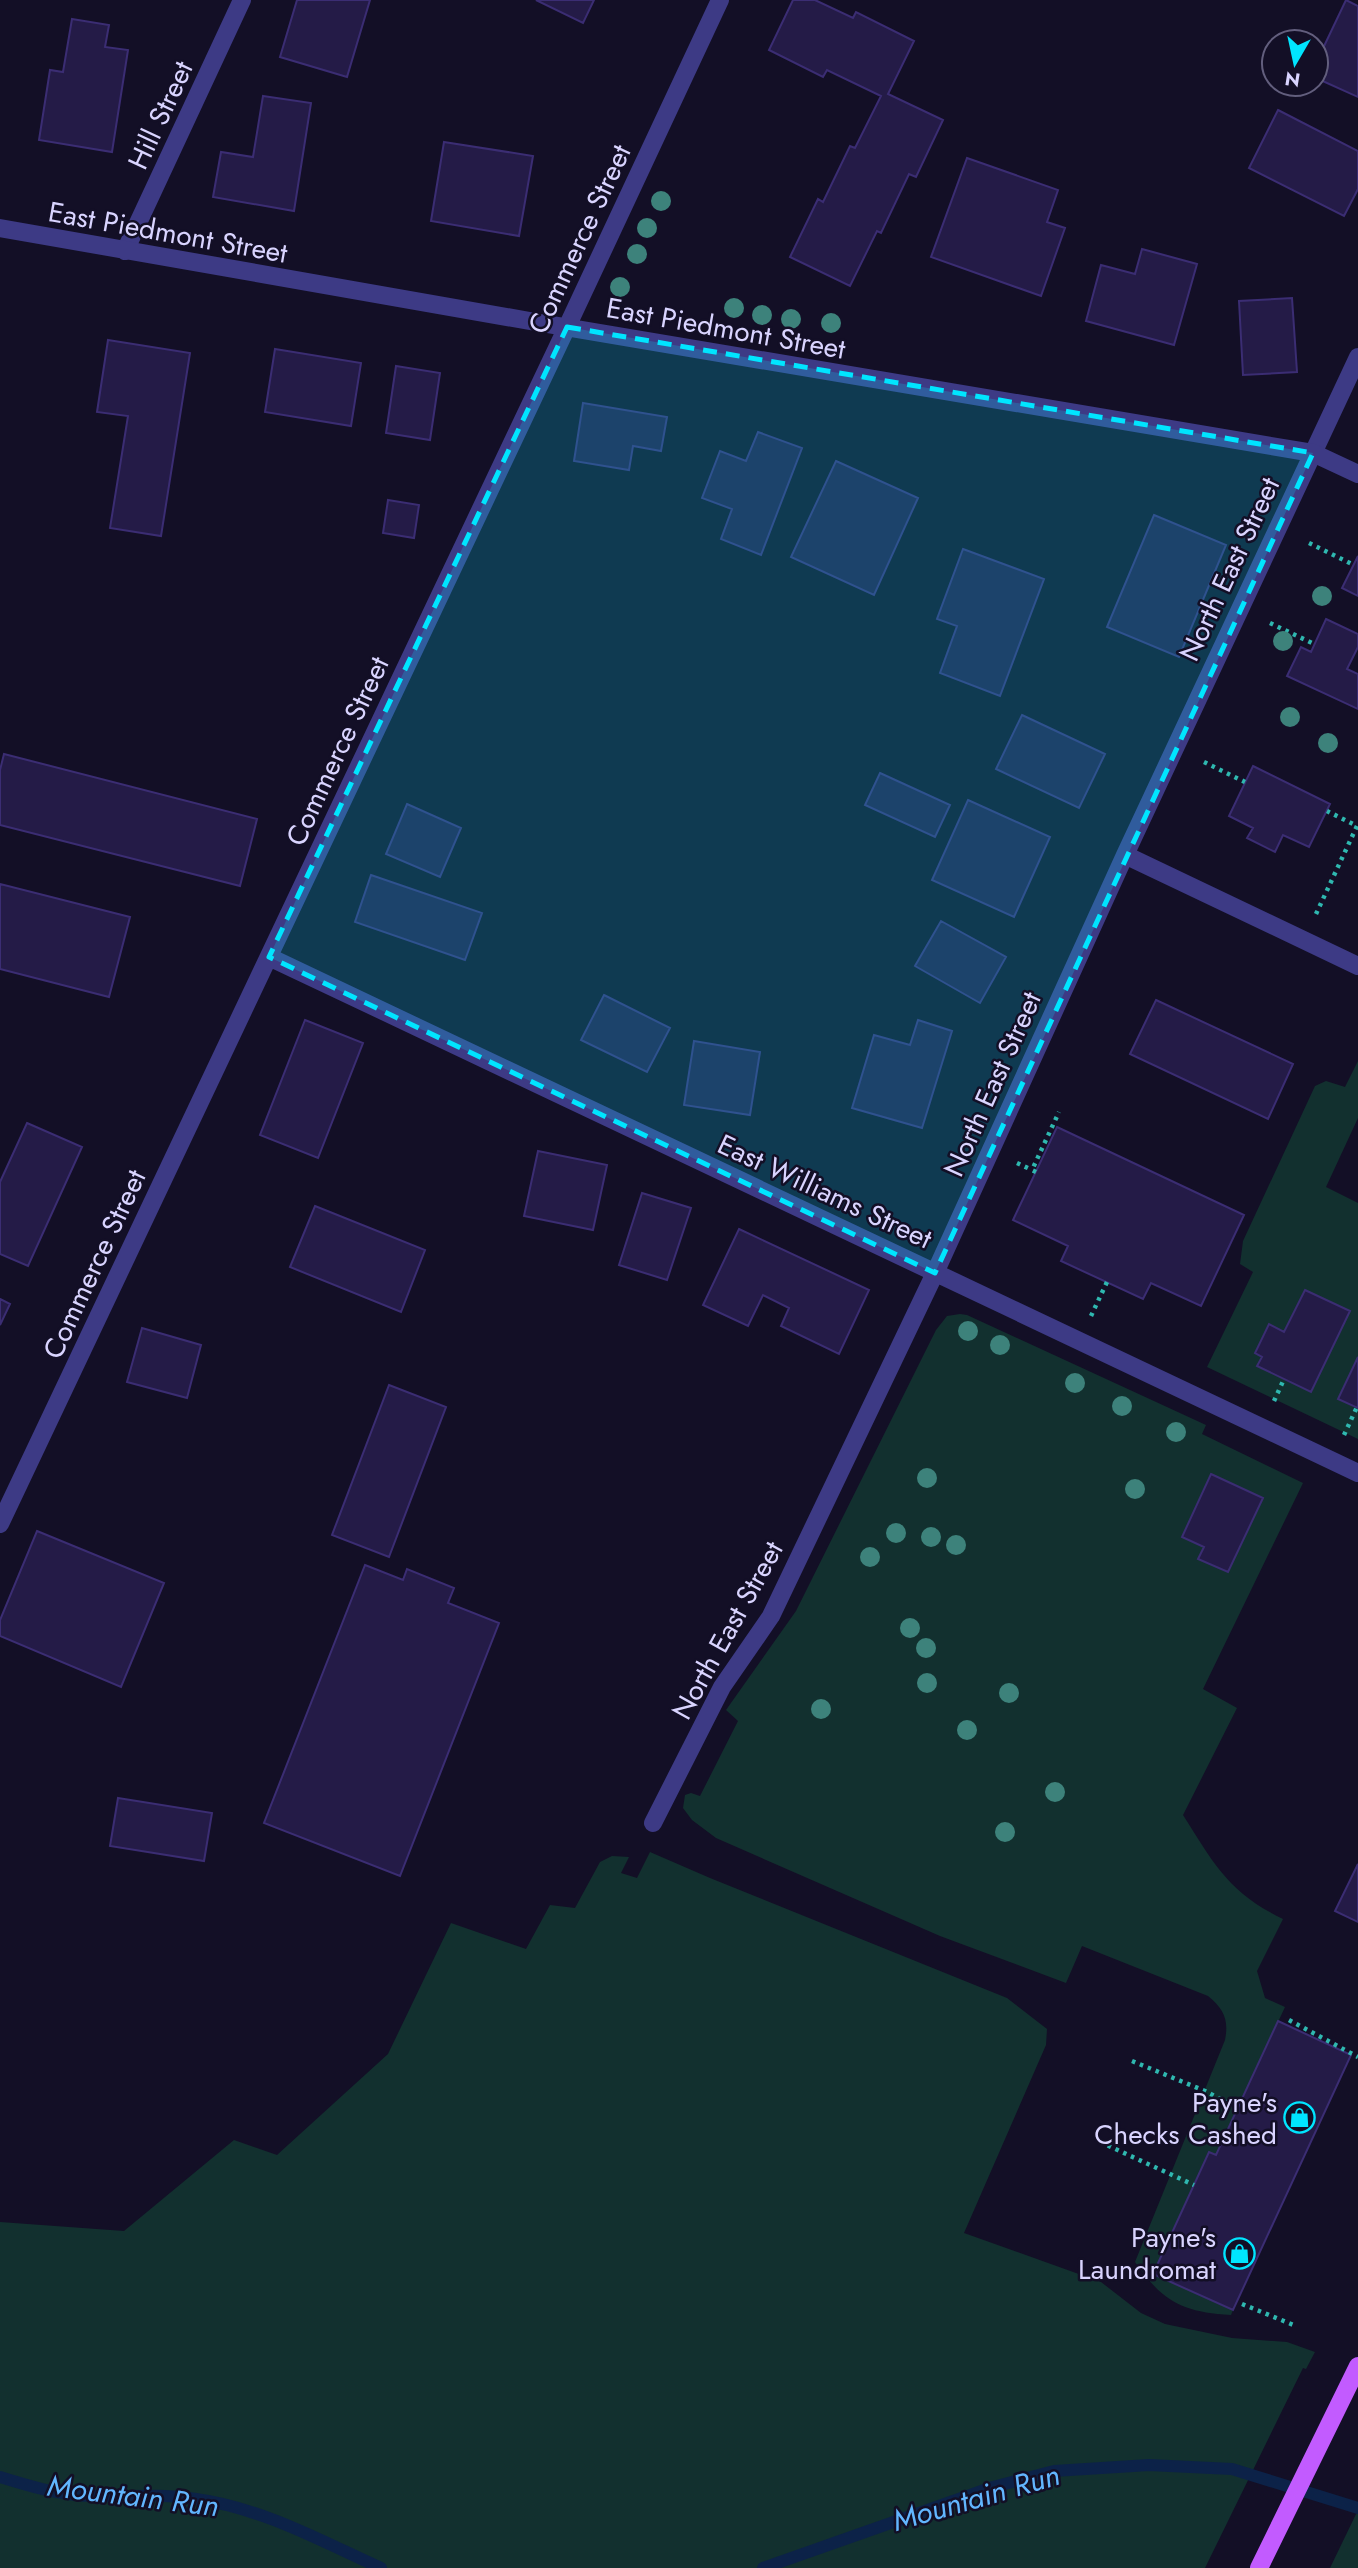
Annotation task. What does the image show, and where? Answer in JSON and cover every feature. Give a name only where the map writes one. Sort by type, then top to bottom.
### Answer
[{"type":"main road","points":[[1263,2560],[1358,2365]]},
{"type":"street","name":"Hill Street","points":[[125,251],[242,0]]},
{"type":"street","name":"Commerce Street","points":[[0,1524],[720,0]]},
{"type":"street","name":"East Piedmont Street","points":[[0,228],[1313,453],[1358,474]]},
{"type":"street","name":"North East Street","points":[[653,1823],[722,1687],[771,1616],[935,1273],[1125,855],[1358,357]]},
{"type":"street","points":[[1125,855],[1358,966]]},
{"type":"street","name":"East Williams Street","points":[[269,957],[1358,1473]]},
{"type":"path","points":[[1308,543],[1354,565]]},
{"type":"path","points":[[1270,623],[1314,644]]},
{"type":"path","points":[[1204,762],[1245,782]]},
{"type":"path","points":[[1304,940],[1357,826],[1326,811]]},
{"type":"path","points":[[1036,1172],[1032,1170],[1059,1112]]},
{"type":"path","points":[[1090,1318],[1107,1282]]},
{"type":"path","points":[[1272,1404],[1284,1379]]},
{"type":"path","points":[[1342,1438],[1357,1407]]},
{"type":"path","points":[[1289,2020],[1358,2057]]},
{"type":"path","points":[[1132,2061],[1205,2091],[1238,2108]]},
{"type":"path","points":[[1100,2142],[1194,2185]]},
{"type":"path","points":[[1242,2304],[1296,2326]]},
{"type":"highlighted area","points":[[567,327],[1313,453],[935,1273],[269,957]]},
{"type":"green space","points":[[1358,1061],[1358,1118],[1326,1187],[1358,1203],[1358,1439],[1207,1367],[1253,1272],[1240,1264],[1243,1241],[1315,1086],[1326,1081],[1345,1087]]},
{"type":"green space","points":[[960,1314],[1206,1425],[1202,1434],[1303,1483],[1203,1689],[1237,1708],[1183,1815],[1224,1876],[1249,1899],[1283,1919],[1257,1971],[1265,1998],[1285,2007],[1216,2155],[1209,2152],[1153,2273],[1233,2310],[1231,2315],[1199,2311],[1175,2302],[1155,2287],[1135,2262],[1225,2040],[1226,2021],[1221,2010],[1208,1996],[1082,1946],[1066,1983],[940,1936],[716,1838],[692,1820],[683,1808],[685,1795],[691,1793],[700,1796],[738,1721],[726,1710],[796,1611],[936,1330],[947,1316]]},
{"type":"green space","points":[[650,1852],[1007,1998],[1047,2029],[1046,2045],[964,2233],[1101,2282],[1141,2313],[1165,2324],[1232,2338],[1287,2342],[1315,2352],[1306,2369],[1303,2368],[1205,2568],[0,2568],[0,2222],[124,2231],[234,2140],[277,2155],[388,2054],[451,1923],[526,1949],[550,1905],[575,1908],[600,1862],[612,1856],[629,1857],[621,1873],[637,1878]]},
{"type":"green space","points":[[1358,2510],[1358,2568],[1330,2568]]},
{"type":"building","points":[[297,0],[370,0],[347,77],[280,57]]},
{"type":"building","points":[[536,0],[594,0],[583,23]]},
{"type":"building","points":[[793,0],[815,0],[853,18],[856,12],[914,41],[888,94],[943,120],[916,177],[909,174],[881,233],[877,231],[850,286],[790,257],[818,199],[823,202],[850,146],[855,148],[881,96],[827,70],[823,77],[769,50]]},
{"type":"building","points":[[1346,0],[1358,6],[1358,97],[1330,84],[1330,34]]},
{"type":"building","points":[[72,19],[109,25],[105,47],[128,50],[112,152],[39,140],[50,70],[63,72]]},
{"type":"building","points":[[263,96],[311,103],[294,211],[213,197],[221,152],[253,157]]},
{"type":"building","points":[[1278,110],[1358,151],[1358,189],[1344,216],[1249,168]]},
{"type":"building","points":[[444,142],[533,156],[519,236],[431,221]]},
{"type":"building","points":[[967,158],[1058,190],[1047,222],[1065,228],[1041,296],[931,257]]},
{"type":"building","points":[[1142,249],[1197,264],[1174,345],[1086,321],[1101,265],[1135,274]]},
{"type":"building","points":[[1292,298],[1297,372],[1243,375],[1239,301]]},
{"type":"building","points":[[108,340],[190,353],[161,536],[110,528],[128,416],[97,412]]},
{"type":"building","points":[[275,349],[361,363],[351,426],[265,412]]},
{"type":"building","points":[[396,366],[440,373],[430,440],[386,433]]},
{"type":"building","points":[[583,403],[667,417],[661,451],[633,446],[629,470],[574,461]]},
{"type":"building","points":[[758,432],[802,448],[761,555],[721,539],[732,509],[702,498],[720,451],[746,461]]},
{"type":"building","points":[[836,461],[918,498],[874,595],[791,557]]},
{"type":"building","points":[[388,500],[419,505],[414,538],[383,533]]},
{"type":"building","points":[[1154,515],[1226,545],[1179,657],[1107,627]]},
{"type":"building","points":[[963,549],[1044,579],[1000,696],[940,673],[957,626],[937,619]]},
{"type":"building","points":[[1358,556],[1358,596],[1342,588]]},
{"type":"building","points":[[1326,619],[1358,634],[1358,647],[1347,669],[1358,674],[1358,709],[1287,676],[1301,647],[1311,652]]},
{"type":"building","points":[[1022,715],[1105,754],[1079,808],[996,769]]},
{"type":"building","points":[[4,754],[257,819],[240,886],[0,825],[0,770]]},
{"type":"building","points":[[1253,766],[1330,804],[1309,847],[1283,835],[1275,852],[1247,838],[1253,828],[1229,816]]},
{"type":"building","points":[[880,773],[950,805],[935,837],[865,805]]},
{"type":"building","points":[[968,800],[1050,837],[1014,917],[932,880]]},
{"type":"building","points":[[407,804],[461,828],[440,877],[386,854]]},
{"type":"building","points":[[371,875],[482,913],[465,960],[355,922]]},
{"type":"building","points":[[0,884],[130,917],[109,997],[0,969]]},
{"type":"building","points":[[941,921],[1006,957],[980,1003],[915,966]]},
{"type":"building","points":[[604,995],[670,1028],[647,1072],[581,1040]]},
{"type":"building","points":[[1156,1000],[1293,1064],[1268,1119],[1130,1054]]},
{"type":"building","points":[[305,1020],[363,1043],[318,1158],[260,1135]]},
{"type":"building","points":[[918,1020],[952,1031],[922,1128],[852,1108],[874,1035],[910,1045]]},
{"type":"building","points":[[694,1041],[760,1052],[750,1115],[684,1105]]},
{"type":"building","points":[[27,1123],[82,1147],[28,1266],[0,1254],[0,1182]]},
{"type":"building","points":[[1057,1127],[1244,1215],[1201,1306],[1151,1283],[1143,1299],[1061,1261],[1068,1246],[1013,1220]]},
{"type":"building","points":[[538,1151],[607,1165],[593,1230],[524,1216]]},
{"type":"building","points":[[642,1193],[691,1208],[667,1280],[619,1265]]},
{"type":"building","points":[[315,1206],[425,1250],[401,1312],[290,1267]]},
{"type":"building","points":[[739,1229],[869,1290],[839,1354],[781,1326],[789,1308],[763,1295],[748,1326],[703,1305]]},
{"type":"building","points":[[1305,1290],[1350,1311],[1311,1392],[1257,1366],[1262,1357],[1255,1353],[1269,1324],[1284,1332]]},
{"type":"building","points":[[0,1299],[10,1304],[0,1325]]},
{"type":"building","points":[[142,1328],[201,1345],[187,1398],[127,1382]]},
{"type":"building","points":[[1358,1357],[1358,1408],[1338,1399]]},
{"type":"building","points":[[389,1385],[446,1407],[389,1557],[332,1535]]},
{"type":"building","points":[[1211,1474],[1263,1498],[1228,1572],[1198,1559],[1204,1547],[1182,1537]]},
{"type":"building","points":[[37,1531],[164,1583],[121,1687],[0,1636],[0,1620]]},
{"type":"building","points":[[365,1565],[403,1580],[407,1569],[454,1588],[448,1603],[499,1623],[400,1876],[264,1823]]},
{"type":"building","points":[[118,1798],[212,1813],[204,1861],[110,1846]]},
{"type":"building","points":[[1358,1864],[1358,1922],[1335,1911]]},
{"type":"building","points":[[1278,2021],[1351,2055],[1233,2310],[1153,2274],[1209,2152],[1216,2155]]},
{"type":"waterway","name":"Mountain Run","points":[[763,2568],[993,2487],[1054,2471],[1149,2465],[1232,2469],[1358,2508]]},
{"type":"waterway","name":"Mountain Run","points":[[0,2477],[67,2494],[168,2496],[220,2503],[291,2527],[381,2568]]},
{"type":"place","name":"Payne's Checks Cashed","points":[[1300,2118]]},
{"type":"place","name":"Payne's Laundromat","points":[[1239,2253]]}]
